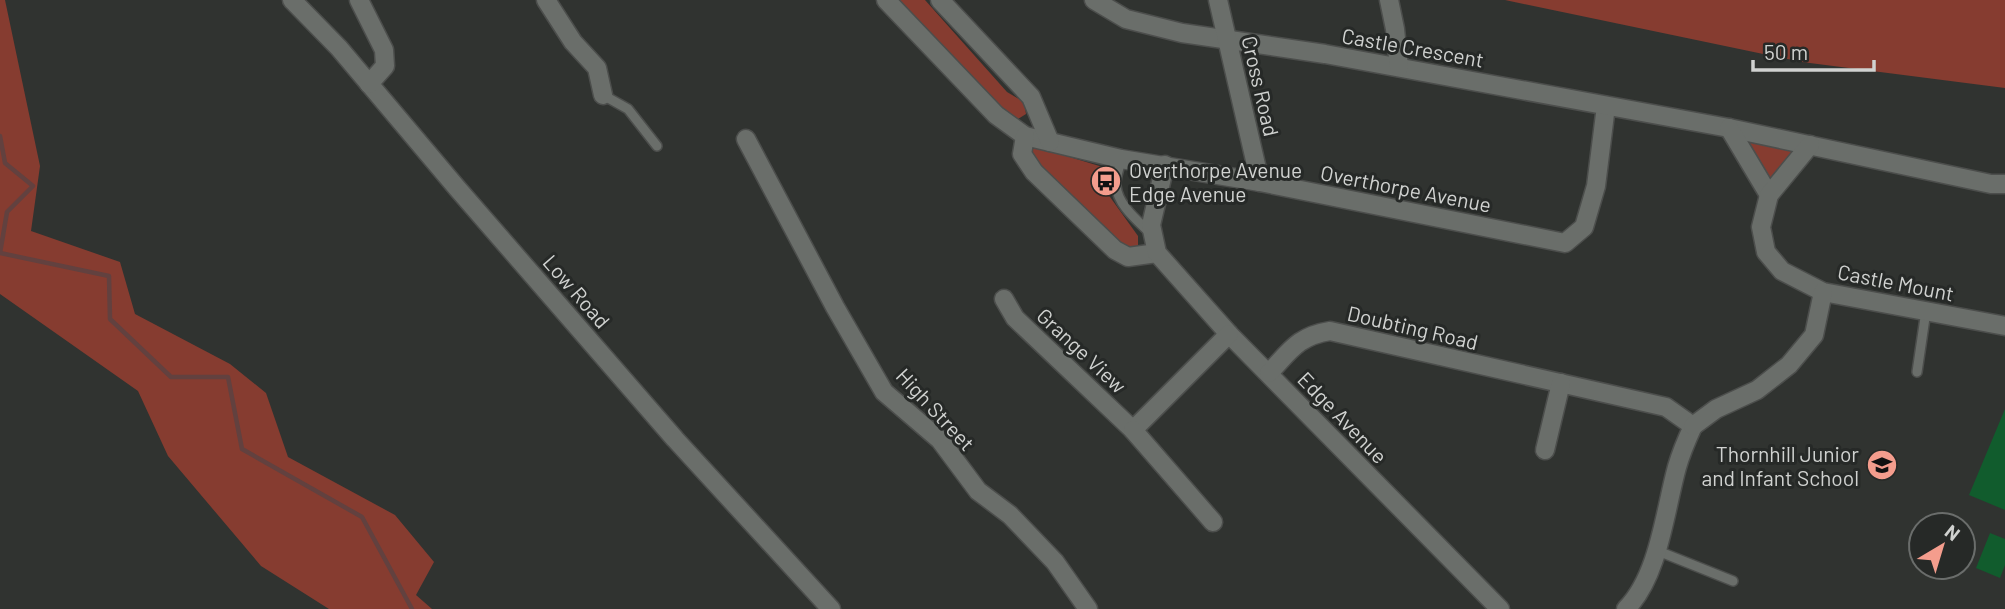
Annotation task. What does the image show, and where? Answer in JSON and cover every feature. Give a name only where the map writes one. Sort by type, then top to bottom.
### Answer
[{"type":"street","name":"Low Road","points":[[292,0],[339,48],[666,429],[831,609]]},
{"type":"street","points":[[359,0],[384,50],[385,66],[369,84]]},
{"type":"street","points":[[546,0],[573,42],[597,68],[603,95]]},
{"type":"street","name":"Overthorpe Avenue","points":[[886,0],[996,115],[1025,136],[1121,159],[1165,164],[1565,243],[1584,227],[1596,186],[1606,106]]},
{"type":"street","points":[[940,0],[1031,97],[1051,142]]},
{"type":"street","name":"Castle Crescent","points":[[1094,0],[1126,19],[1182,33],[1399,67],[1729,128]]},
{"type":"street","name":"Cross Road","points":[[1218,0],[1260,182]]},
{"type":"street","points":[[1389,0],[1399,67]]},
{"type":"street","points":[[1729,128],[1991,184],[2005,184]]},
{"type":"street","points":[[1729,128],[1769,195]]},
{"type":"street","points":[[1025,136],[1022,154],[1034,172],[1115,250],[1128,257],[1157,253]]},
{"type":"street","name":"High Street","points":[[746,139],[835,307],[884,392],[940,440],[978,491],[1010,515],[1055,562],[1088,609]]},
{"type":"street","name":"Castle Mount","points":[[1810,145],[1769,195],[1761,227],[1766,252],[1782,271],[1824,292],[2005,326]]},
{"type":"street","name":"Edge Avenue","points":[[1165,164],[1151,225],[1157,253],[1229,334],[1500,609]]},
{"type":"street","points":[[1626,609],[1633,602],[1658,551],[1678,463],[1693,426],[1716,409],[1757,390],[1789,365],[1814,335],[1824,292]]},
{"type":"street","name":"Grange View","points":[[1004,299],[1015,318],[1133,430],[1213,522]]},
{"type":"street","name":"Doubting Road","points":[[1269,373],[1294,346],[1310,334],[1330,331],[1666,407],[1693,426]]},
{"type":"street","points":[[1133,430],[1229,334]]},
{"type":"street","points":[[1545,450],[1561,383]]},
{"type":"lane","points":[[603,95],[628,110],[657,146]]},
{"type":"lane","points":[[1121,159],[1116,186],[1120,198],[1129,212],[1153,235]]},
{"type":"lane","points":[[1917,372],[1927,311]]},
{"type":"lane","points":[[1658,551],[1733,581]]},
{"type":"shaded area","points":[[0,0],[5,0],[40,166],[31,231],[120,262],[135,314],[230,364],[266,393],[288,457],[395,515],[434,562],[416,595],[432,609],[329,609],[261,566],[168,456],[138,391],[0,294]]},
{"type":"shaded area","points":[[898,0],[925,0],[1007,92],[1024,102],[1026,114],[1015,121],[1002,111]]},
{"type":"shaded area","points":[[1505,0],[2005,0],[2005,88],[1802,62]]},
{"type":"shaded area","points":[[1729,128],[1810,145],[1769,195]]},
{"type":"shaded area","points":[[1040,148],[1106,168],[1099,188],[1105,190],[1138,236],[1138,247],[1123,245],[1036,162],[1031,155],[1033,149]]},
{"type":"building","points":[[2005,409],[2005,510],[1969,495]]},
{"type":"building","points":[[1990,533],[2005,539],[2005,565],[2000,578],[1977,568]]},
{"type":"waterway","points":[[0,136],[5,163],[33,186],[7,212],[0,253],[109,276],[110,319],[171,377],[228,377],[242,449],[362,517],[412,609]]},
{"type":"place","name":"Overthorpe Avenue Edge Avenue","points":[[1106,181]]},
{"type":"place","name":"Thornhill Junior and Infant School","points":[[1882,465]]}]
